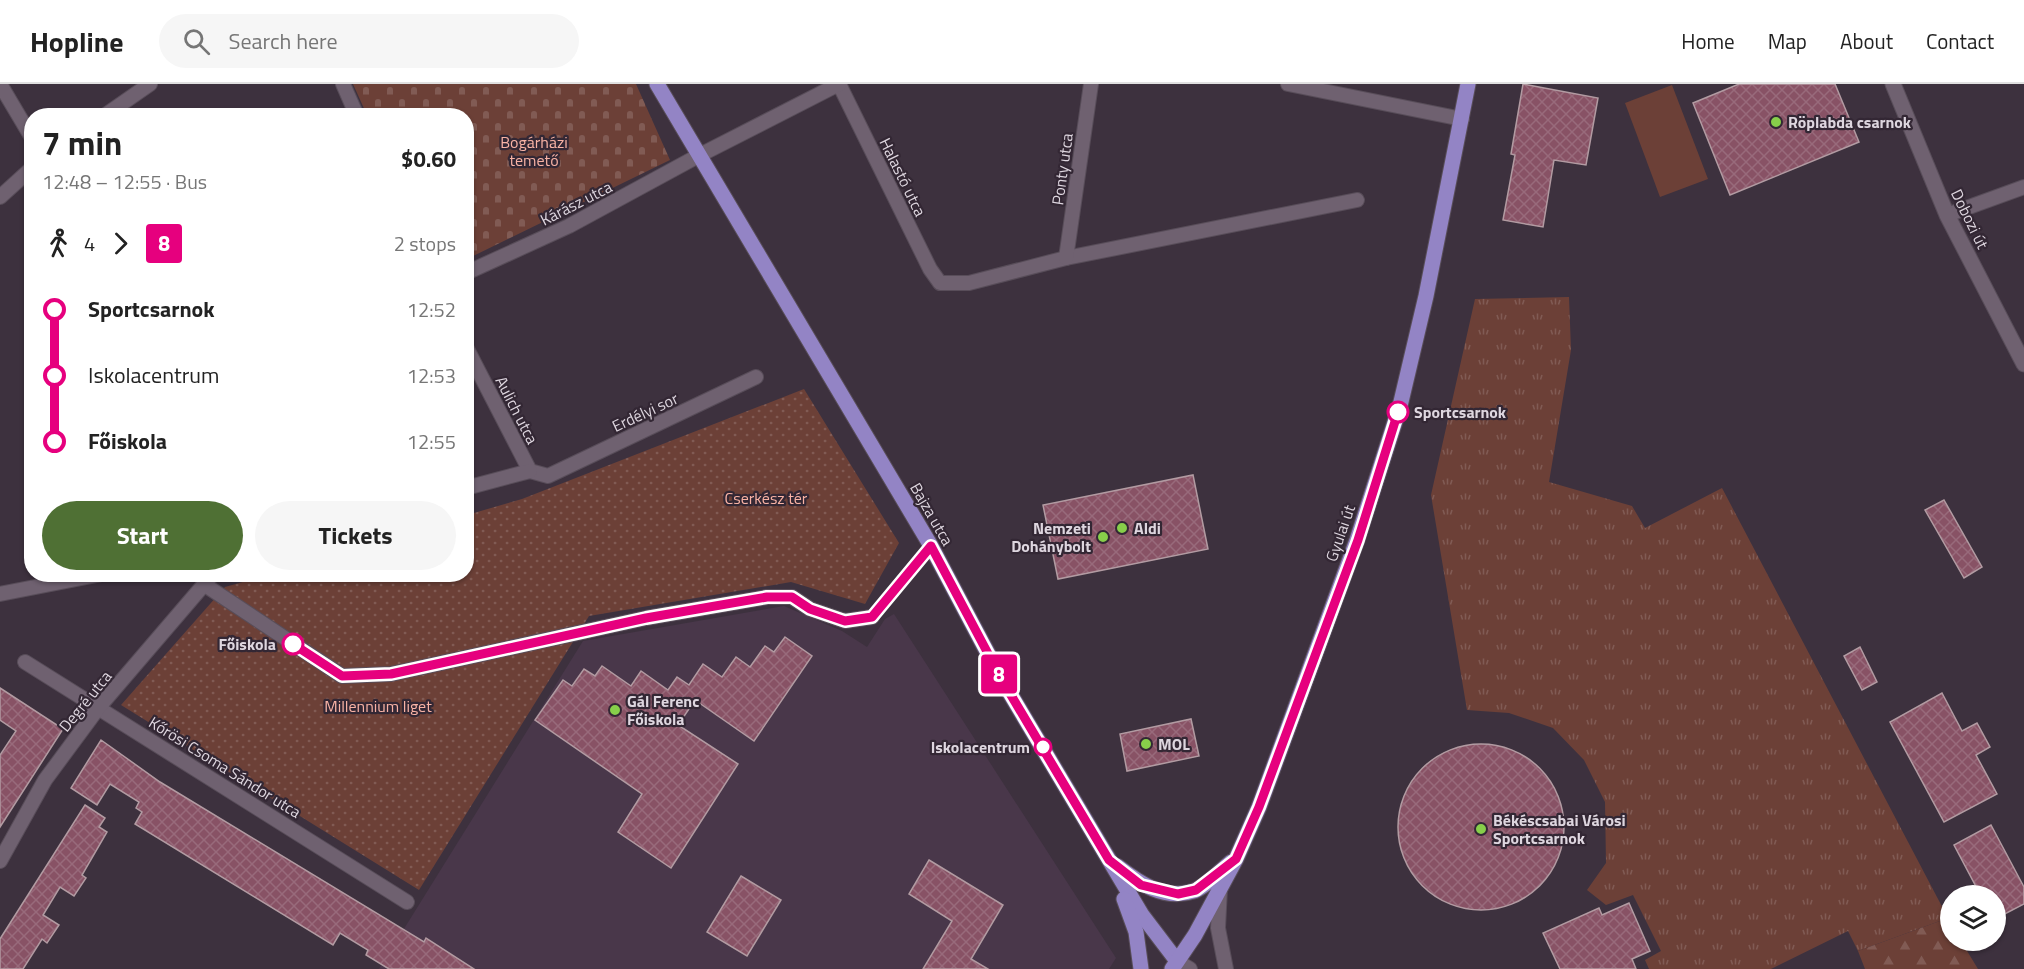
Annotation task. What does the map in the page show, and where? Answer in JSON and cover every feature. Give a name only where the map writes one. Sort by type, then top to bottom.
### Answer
[{"type":"main road","name":"Bajza utca","points":[[657,84],[931,546],[1002,680],[1142,915],[1180,966]]},
{"type":"main road","name":"Gyulai út","points":[[1180,966],[1236,859],[1259,807],[1358,540],[1400,406],[1426,296],[1468,84]]},
{"type":"main road","name":"Dobozi út","points":[[1893,84],[1947,215],[2024,364]]},
{"type":"main road","points":[[1109,860],[1141,885],[1178,894],[1196,890],[1236,859]]},
{"type":"main road","points":[[1109,860],[1136,932],[1141,969]]},
{"type":"street","points":[[0,84],[24,124]]},
{"type":"street","points":[[116,108],[150,84]]},
{"type":"street","points":[[343,84],[354,108]]},
{"type":"street","name":"Kárász utca","points":[[474,269],[569,226],[698,156],[839,84]]},
{"type":"street","name":"Halastó utca","points":[[839,84],[930,269],[940,283],[969,283],[1066,258]]},
{"type":"street","name":"Ponty utca","points":[[1066,258],[1091,84]]},
{"type":"street","points":[[1288,84],[1462,119]]},
{"type":"street","points":[[0,197],[24,175]]},
{"type":"street","points":[[1947,215],[2024,187]]},
{"type":"street","points":[[1066,258],[1357,200]]},
{"type":"street","name":"Aulich utca","points":[[474,362],[530,471]]},
{"type":"street","name":"Erdélyi sor","points":[[530,471],[548,476],[756,377]]},
{"type":"street","points":[[474,486],[530,471]]},
{"type":"street","points":[[0,594],[61,582]]},
{"type":"street","name":"Degré utca","points":[[0,860],[45,780],[99,707],[207,582]]},
{"type":"street","points":[[212,582],[342,676],[391,674],[646,618],[767,597],[792,597],[810,609],[845,621],[872,617]]},
{"type":"street","name":"Kőrösi Csoma Sándor utca","points":[[25,662],[407,902]]},
{"type":"street","points":[[1221,886],[1218,928],[1226,969]]},
{"type":"shaded area","points":[[784,606],[842,631],[867,647],[885,619],[894,614],[1116,958],[1109,969],[379,969],[583,641]]},
{"type":"green space","name":"Bogárházi temető","points":[[353,84],[636,84],[670,160],[474,256],[474,108],[364,108]]},
{"type":"green space","points":[[1672,85],[1708,179],[1660,197],[1625,103]]},
{"type":"green space","points":[[1569,297],[1571,350],[1549,482],[1632,506],[1645,528],[1722,488],[1940,903],[1940,921],[1858,951],[1848,931],[1771,969],[1649,969],[1645,960],[1661,951],[1633,895],[1606,905],[1587,890],[1606,863],[1605,802],[1584,760],[1553,728],[1509,713],[1467,710],[1431,495],[1475,299]]},
{"type":"green space","name":"Millennium liget","points":[[804,389],[899,543],[865,604],[791,582],[589,616],[419,890],[121,705],[225,587],[242,582],[474,582],[474,513],[522,499]]},
{"type":"green space","points":[[1940,921],[1940,951],[1967,951],[1978,969],[1865,969],[1858,951]]},
{"type":"building","points":[[1523,84],[1598,98],[1586,165],[1554,160],[1543,227],[1503,220],[1515,155],[1511,154]]},
{"type":"building","name":"Röplabda csarnok","points":[[1739,84],[1835,84],[1859,142],[1730,195],[1693,103]]},
{"type":"building","points":[[1193,475],[1208,549],[1058,579],[1043,505]]},
{"type":"building","points":[[1944,500],[1982,567],[1964,578],[1925,510]]},
{"type":"building","name":"Gál Ferenc Főiskola","points":[[785,637],[812,656],[754,741],[695,700],[678,725],[738,764],[671,868],[618,832],[642,794],[535,720],[563,680],[572,686],[584,669],[595,676],[602,666],[631,686],[641,671],[668,690],[677,677],[689,685],[703,664],[722,677],[736,657],[750,667],[765,646],[774,652]]},
{"type":"building","points":[[1860,647],[1877,682],[1862,690],[1844,656]]},
{"type":"building","points":[[0,688],[63,729],[0,827],[0,755],[16,731],[0,720]]},
{"type":"building","points":[[1942,693],[1962,731],[1977,723],[1990,747],[1976,755],[1997,794],[1944,822],[1890,722]]},
{"type":"building","points":[[1191,719],[1199,756],[1127,771],[1120,734]]},
{"type":"building","points":[[101,740],[160,782],[424,942],[426,938],[474,969],[389,969],[366,955],[368,950],[340,933],[333,945],[135,824],[142,812],[136,808],[139,802],[110,784],[97,805],[71,788]]},
{"type":"building","name":"Békéscsabai Városi Sportcsarnok","points":[[1481,744],[1497,745],[1513,750],[1540,768],[1558,795],[1563,811],[1563,843],[1558,859],[1540,886],[1513,904],[1497,909],[1481,910],[1465,909],[1449,904],[1422,886],[1404,859],[1399,843],[1398,827],[1399,811],[1404,795],[1422,768],[1449,750],[1465,745]]},
{"type":"building","points":[[85,805],[105,818],[99,827],[107,832],[82,875],[86,878],[74,896],[60,887],[43,915],[59,925],[47,943],[42,939],[23,969],[0,969],[0,939]]},
{"type":"building","points":[[1991,825],[2024,887],[2024,904],[2006,913],[2006,885],[1975,885],[1954,845]]},
{"type":"building","points":[[929,860],[1003,905],[971,959],[988,969],[923,969],[952,921],[909,894]]},
{"type":"building","points":[[741,876],[781,900],[747,956],[707,932]]},
{"type":"building","points":[[1629,903],[1650,951],[1632,959],[1636,969],[1560,969],[1543,933],[1599,908],[1602,915]]},
{"type":"bus line","name":"8","points":[[293,644],[342,676],[391,674],[646,618],[767,597],[792,597],[810,609],[845,621],[872,617],[931,546],[1002,680],[1109,860],[1141,885],[1178,894],[1196,890],[1236,859],[1259,807],[1358,540],[1398,412]]},
{"type":"place","name":"Röplabda csarnok","points":[[1776,122]]},
{"type":"place","name":"Sportcsarnok","points":[[1398,412]]},
{"type":"place","name":"Aldi","points":[[1122,528]]},
{"type":"place","name":"Nemzeti Dohánybolt","points":[[1103,537]]},
{"type":"place","name":"Főiskola","points":[[293,644]]},
{"type":"place","name":"Gál Ferenc Főiskola","points":[[615,710]]},
{"type":"place","name":"MOL","points":[[1146,744]]},
{"type":"place","name":"Iskolacentrum","points":[[1043,747]]},
{"type":"place","name":"Békéscsabai Városi Sportcsarnok","points":[[1481,829]]},
{"type":"park label","name":"Cserkész tér","points":[[766,498]]}]
